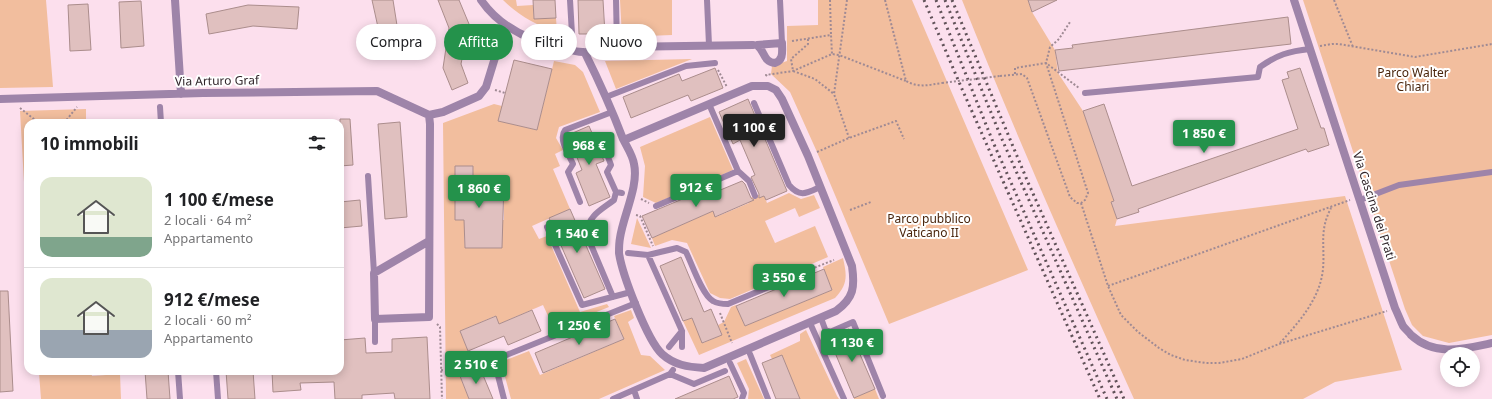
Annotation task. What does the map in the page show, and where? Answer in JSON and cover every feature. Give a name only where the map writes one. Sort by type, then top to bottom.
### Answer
[{"type":"street","points":[[175,0],[181,94]]},
{"type":"street","points":[[481,0],[494,15],[505,24]]},
{"type":"street","name":"Via Cascina dei Prati","points":[[1294,0],[1395,308],[1403,327],[1424,344],[1440,350],[1458,350],[1492,343]]},
{"type":"street","points":[[657,46],[755,45],[782,43],[781,60],[775,63],[768,62],[765,59],[762,49],[755,45]]},
{"type":"street","points":[[577,52],[585,53]]},
{"type":"street","points":[[429,241],[374,273],[375,319],[429,317],[429,241],[429,115],[449,110],[479,96],[486,87],[494,60]]},
{"type":"street","points":[[588,60],[606,97],[634,164],[634,179],[620,237],[619,252],[623,270],[636,303],[654,345],[662,354],[676,364],[704,368],[810,323],[836,311],[846,304],[851,294],[854,281],[852,266],[820,187],[782,99],[776,90],[768,86],[752,86],[624,140]]},
{"type":"street","name":"Via Arturo Graf","points":[[0,99],[377,91],[429,115]]},
{"type":"lane","points":[[570,0],[571,24]]},
{"type":"lane","points":[[616,0],[617,24]]},
{"type":"lane","points":[[708,0],[708,45]]},
{"type":"lane","points":[[780,0],[782,43]]},
{"type":"lane","points":[[1085,93],[1258,77],[1260,68],[1272,58],[1289,51],[1310,49]]},
{"type":"lane","points":[[606,97],[686,66],[715,63]]},
{"type":"lane","points":[[754,103],[789,185],[794,191],[800,193],[806,193],[820,187]]},
{"type":"lane","points":[[709,104],[738,171],[749,181],[755,196]]},
{"type":"lane","points":[[160,107],[161,119]]},
{"type":"lane","points":[[580,202],[568,172],[572,164],[562,139],[563,133],[565,130],[612,112]]},
{"type":"lane","points":[[600,138],[611,165],[607,172],[619,192],[614,200],[590,219],[586,233],[613,297]]},
{"type":"lane","points":[[656,206],[738,171]]},
{"type":"lane","points":[[1360,198],[1399,185],[1492,172]]},
{"type":"lane","points":[[368,176],[374,273]]},
{"type":"lane","points":[[547,227],[582,306],[632,292]]},
{"type":"lane","points":[[628,253],[648,255],[677,248],[686,252],[706,296],[721,304],[728,304],[805,272]]},
{"type":"lane","points":[[648,255],[682,331],[682,347]]},
{"type":"lane","points":[[504,399],[494,360],[636,303]]},
{"type":"lane","points":[[821,318],[825,329],[830,332],[853,322],[884,396]]},
{"type":"lane","points":[[375,319],[375,342]]},
{"type":"lane","points":[[810,323],[844,399]]},
{"type":"lane","points":[[669,347],[682,331]]},
{"type":"lane","points":[[750,354],[768,399]]},
{"type":"lane","points":[[730,363],[744,393],[742,399]]},
{"type":"lane","points":[[613,399],[672,372],[694,384],[725,371]]},
{"type":"lane","points":[[178,375],[180,399]]},
{"type":"lane","points":[[216,375],[218,399]]},
{"type":"lane","points":[[634,390],[637,399]]},
{"type":"path","points":[[830,0],[832,54]]},
{"type":"path","points":[[847,0],[834,94],[848,138]]},
{"type":"path","points":[[885,0],[906,81]]},
{"type":"path","points":[[1334,0],[1353,46]]},
{"type":"path","points":[[1070,22],[1059,39],[1050,48],[1046,63],[1088,193],[1082,203]]},
{"type":"path","points":[[782,43],[831,36]]},
{"type":"path","points":[[793,71],[791,59],[808,44],[808,39]]},
{"type":"path","points":[[1310,49],[1332,44],[1353,46],[1415,57],[1492,44]]},
{"type":"path","points":[[767,77],[766,75],[793,71],[832,54],[914,85],[923,86],[1022,74],[1027,78],[1070,197],[1077,203],[1082,203]]},
{"type":"path","points":[[715,63],[727,87]]},
{"type":"path","points":[[1014,74],[1015,68],[1046,63],[1085,93]]},
{"type":"path","points":[[793,71],[815,79],[834,94]]},
{"type":"path","points":[[497,91],[505,93]]},
{"type":"path","points":[[67,119],[86,96]]},
{"type":"path","points":[[14,98],[22,110],[25,110],[35,119]]},
{"type":"path","points":[[814,153],[848,138],[896,121],[904,139]]},
{"type":"path","points":[[1108,286],[1360,198]]},
{"type":"path","points":[[850,210],[871,202]]},
{"type":"path","points":[[1082,203],[1108,286],[1121,314],[1138,332],[1171,355],[1186,360],[1220,363],[1242,359],[1279,344],[1395,308]]},
{"type":"path","points":[[1279,344],[1303,317],[1319,282],[1323,269],[1323,230],[1326,219],[1332,207]]},
{"type":"path","points":[[636,215],[640,216],[656,253]]},
{"type":"path","points":[[805,272],[834,260]]},
{"type":"path","points":[[720,313],[732,344]]},
{"type":"path","points":[[429,317],[440,327],[442,399]]},
{"type":"path","points":[[441,370],[460,372],[469,360],[486,355],[494,360]]},
{"type":"green space","points":[[0,0],[46,0],[53,87],[0,88]]},
{"type":"green space","points":[[503,0],[516,0],[517,6],[533,5],[534,19],[556,18],[556,24],[537,24]]},
{"type":"green space","points":[[620,0],[672,0],[672,35],[657,36],[657,24],[621,24]]},
{"type":"green space","name":"Parco pubblico Vaticano II","points":[[818,0],[912,0],[1028,270],[889,324],[817,152],[790,92],[771,74],[772,66],[787,61],[787,26],[818,25]]},
{"type":"green space","points":[[962,0],[1028,0],[1032,12],[1055,50],[1058,73],[1083,111],[1114,201],[1111,202],[1117,219],[1115,226],[1345,196],[1402,370],[1335,382],[1303,399],[1134,399],[1046,201]]},
{"type":"green space","name":"Parco Walter Chiari","points":[[1303,0],[1492,0],[1492,335],[1449,343],[1423,336],[1412,325],[1405,309]]},
{"type":"green space","points":[[692,59],[616,89],[605,61],[657,60]]},
{"type":"green space","points":[[554,61],[575,65],[583,72],[600,112],[559,127],[556,138],[563,150],[555,154],[560,166],[553,169],[570,209],[532,226],[539,239],[547,236],[580,312],[607,304],[609,307],[554,329],[543,305],[499,324],[495,316],[460,331],[468,351],[460,372],[460,376],[469,399],[446,399],[443,123],[494,104],[502,106],[499,121],[537,130]],"holes":[[[455,166],[473,166],[473,193],[485,193],[486,182],[504,182],[504,220],[487,220],[502,248],[465,248],[464,232],[474,220],[455,220]]]},
{"type":"green space","points":[[86,109],[86,119],[24,119],[24,182],[20,111]]},
{"type":"green space","points":[[710,117],[733,170],[656,203],[643,197],[645,166],[640,147]]},
{"type":"green space","points":[[763,193],[767,203],[789,193],[801,199],[814,195],[820,208],[799,217],[795,208],[765,221],[775,243],[815,226],[828,257],[730,299],[720,298],[710,293],[687,243],[672,240],[655,246],[652,238],[713,211],[716,217],[749,203],[748,199]]},
{"type":"green space","points":[[637,218],[651,248],[631,244]]},
{"type":"green space","points":[[843,258],[846,275],[845,280],[842,288],[835,298],[699,355],[683,321],[692,318],[703,343],[722,335],[718,325],[724,322],[731,307],[736,305],[745,326],[832,290],[823,267]]},
{"type":"green space","points":[[631,310],[634,318],[628,322],[641,355],[650,356],[665,370],[599,399],[511,399],[501,362],[529,351],[540,375],[624,339],[614,316]]},
{"type":"green space","points":[[806,330],[839,399],[800,399],[770,355],[800,341],[800,334]]},
{"type":"green space","points":[[746,359],[764,399],[748,399],[749,389],[737,363]]},
{"type":"green space","points":[[39,375],[120,375],[121,399],[41,399]]},
{"type":"green space","points":[[875,389],[879,399],[854,399],[854,398]]},
{"type":"building","points":[[372,0],[393,0],[397,24],[377,24]]},
{"type":"building","points":[[438,0],[459,0],[469,24],[447,24]]},
{"type":"building","points":[[533,0],[555,0],[556,18],[534,19]]},
{"type":"building","points":[[578,0],[603,0],[604,24],[585,24],[585,34],[579,34]]},
{"type":"building","points":[[1028,0],[1057,0],[1032,12]]},
{"type":"building","points":[[141,1],[144,46],[121,48],[119,2]]},
{"type":"building","points":[[88,4],[91,50],[70,51],[68,5]]},
{"type":"building","points":[[248,5],[299,7],[297,29],[253,26],[209,34],[206,14]]},
{"type":"building","points":[[1288,17],[1291,44],[1059,71],[1055,50],[1073,48],[1072,45]]},
{"type":"building","points":[[444,60],[462,60],[461,64],[468,83],[452,90],[443,68]]},
{"type":"building","points":[[514,60],[552,69],[537,130],[498,121]]},
{"type":"building","points":[[715,68],[723,88],[691,101],[688,95],[631,118],[623,97],[679,74],[682,81]]},
{"type":"building","points":[[1300,68],[1321,128],[1324,128],[1329,145],[1308,152],[1306,149],[1138,209],[1139,212],[1117,219],[1111,202],[1114,201],[1083,111],[1104,104],[1132,186],[1298,129],[1282,80],[1289,78],[1287,72]]},
{"type":"building","points":[[748,99],[787,191],[766,200],[764,196],[759,198],[759,194],[751,177],[755,175],[740,140],[733,144],[719,112]]},
{"type":"building","points":[[344,119],[350,119],[353,165],[344,166]]},
{"type":"building","points":[[400,122],[407,217],[385,219],[378,124]]},
{"type":"building","points":[[589,126],[604,161],[596,164],[610,197],[589,206],[576,173],[582,170],[568,135]]},
{"type":"building","points":[[455,166],[473,166],[473,182],[504,182],[502,248],[465,248],[464,220],[455,220]]},
{"type":"building","points":[[742,181],[745,184],[751,198],[754,200],[715,217],[713,211],[652,238],[642,216],[704,190],[706,196]]},
{"type":"building","points":[[360,200],[362,226],[344,228],[344,202]]},
{"type":"building","points":[[570,209],[605,289],[584,298],[549,218]]},
{"type":"building","points":[[681,257],[704,312],[711,309],[722,335],[702,343],[692,318],[683,321],[660,266]]},
{"type":"building","points":[[824,269],[832,290],[745,326],[736,306]]},
{"type":"building","points":[[0,291],[8,291],[13,391],[0,392]]},
{"type":"building","points":[[532,310],[541,331],[508,345],[504,336],[468,351],[460,331],[496,316],[499,324]]},
{"type":"building","points":[[615,319],[624,339],[543,373],[535,353]]},
{"type":"building","points":[[849,329],[875,389],[854,398],[828,336],[832,336]]},
{"type":"building","points":[[427,337],[430,399],[395,399],[394,393],[362,395],[362,399],[335,399],[334,382],[300,383],[301,390],[273,392],[272,375],[344,375],[344,340],[365,338],[366,353],[392,352],[392,339]]},
{"type":"building","points":[[782,355],[800,399],[776,399],[762,363]]},
{"type":"building","points":[[480,368],[493,399],[469,399],[460,376]]},
{"type":"building","points":[[145,375],[168,375],[170,399],[147,399]]},
{"type":"building","points":[[226,375],[253,375],[255,399],[228,399]]},
{"type":"building","points":[[729,376],[738,397],[733,399],[675,399]]},
{"type":"railway","points":[[924,0],[1100,399]]},
{"type":"railway","points":[[936,0],[993,142],[1107,399]]},
{"type":"railway","points":[[945,0],[1001,137],[1117,399]]},
{"type":"railway","points":[[952,0],[1027,180],[1124,399]]}]
